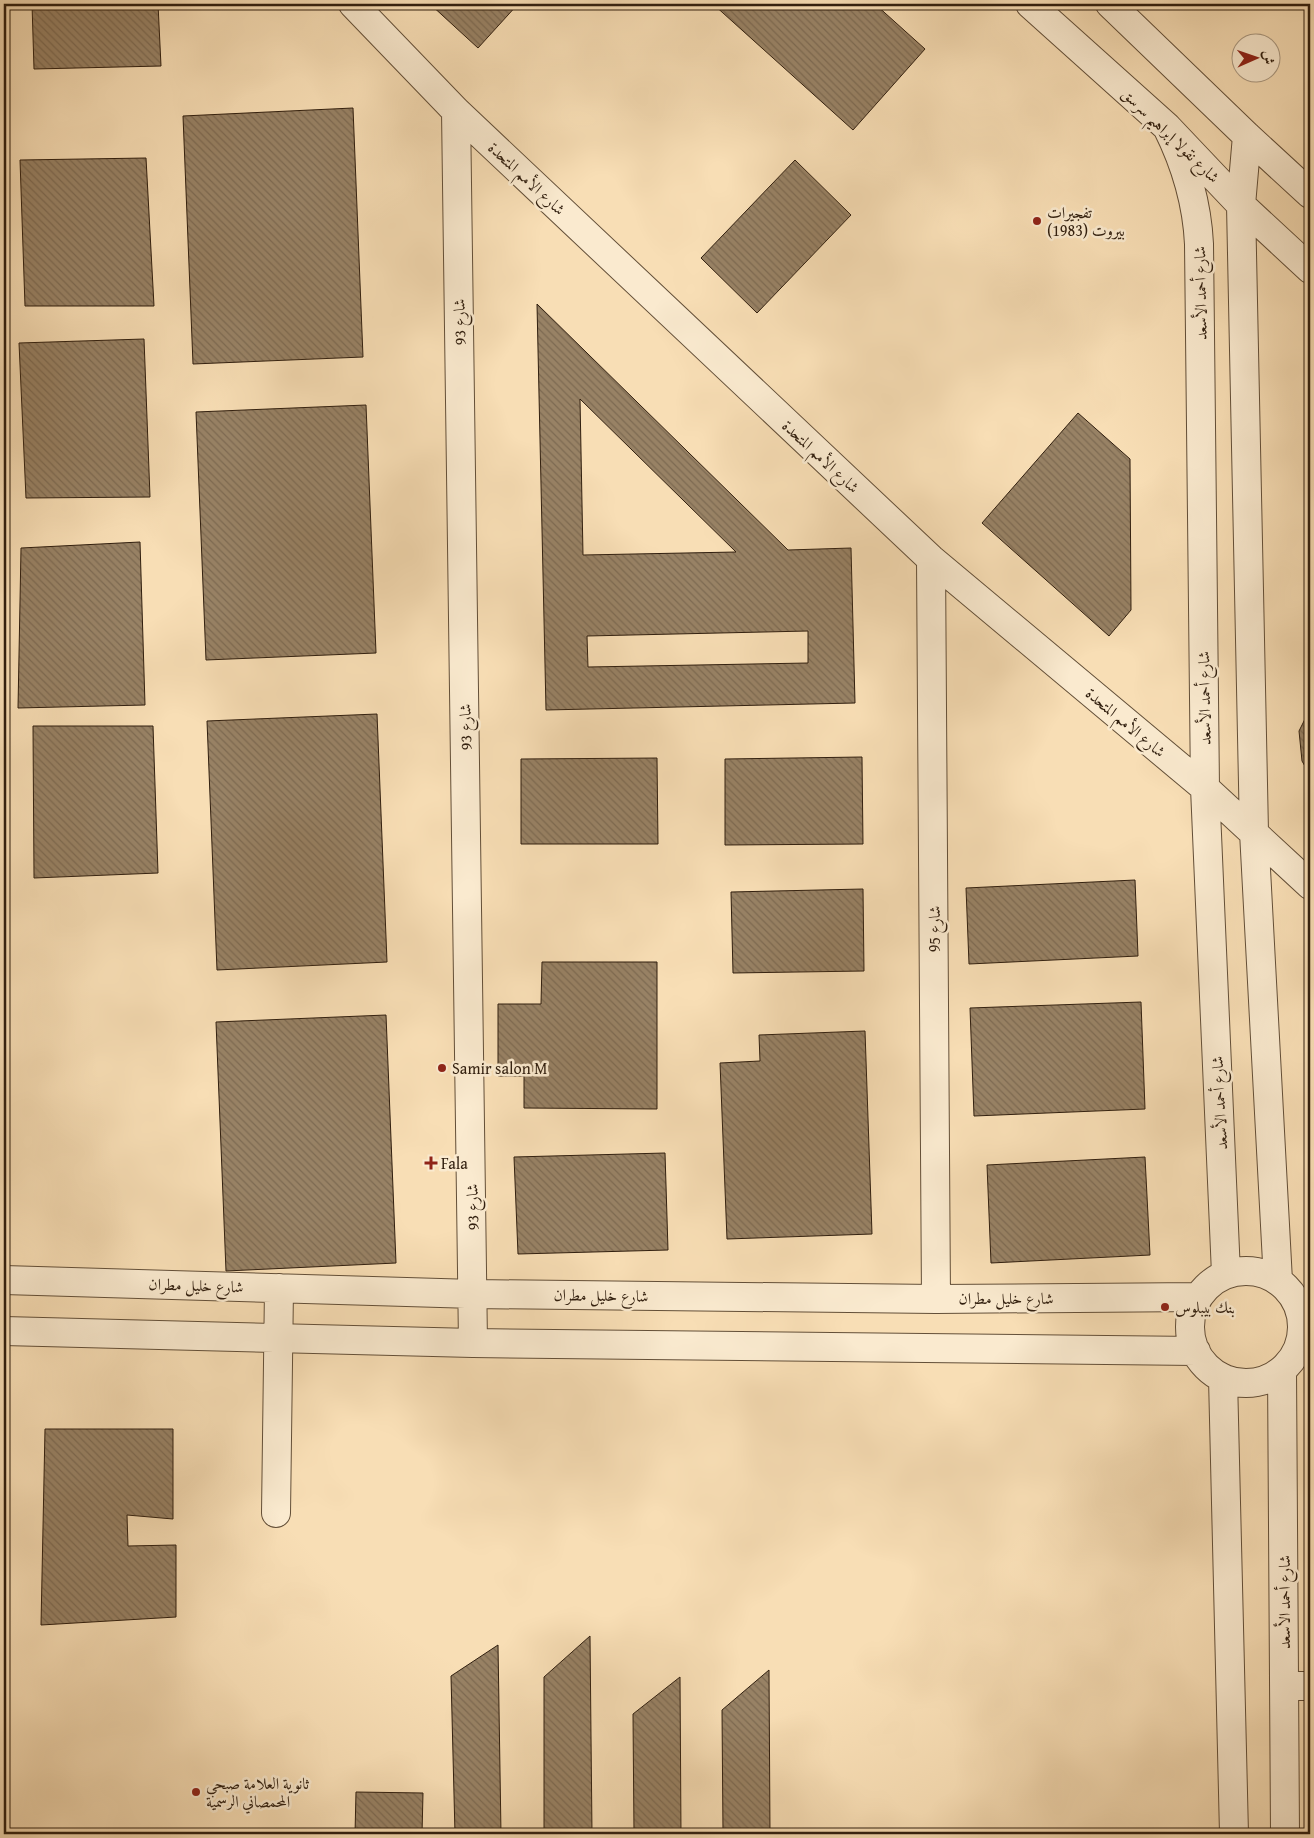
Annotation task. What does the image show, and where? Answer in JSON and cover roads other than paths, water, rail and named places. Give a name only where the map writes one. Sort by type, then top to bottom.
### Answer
[{"type":"street","name":"شارع الأمم المتحدة","points":[[353,4],[456,111],[931,559],[1205,788],[1310,885]]},
{"type":"street","name":"شارع نقولا إبراهيم سرسق","points":[[1030,4],[1167,127],[1242,205],[1310,269]]},
{"type":"street","points":[[1110,4],[1310,194]]},
{"type":"street","name":"شارع 93","points":[[456,111],[474,1294],[473,1343]]},
{"type":"street","name":"شارع أحمد الأسعد","points":[[1167,127],[1182,159],[1191,187],[1199,244],[1205,788],[1226,1274]]},
{"type":"street","points":[[1247,136],[1242,205],[1254,832],[1278,1281]]},
{"type":"street","name":"شارع 95","points":[[931,559],[936,1299]]},
{"type":"street","points":[[1253,1271],[1278,1281],[1305,1312],[1295,1363],[1269,1378],[1254,1383],[1238,1382],[1223,1378],[1212,1371],[1196,1351],[1191,1337],[1190,1323],[1198,1297],[1215,1280],[1226,1274],[1253,1271]]},
{"type":"street","name":"شارع خليل مطران","points":[[4,1280],[474,1294],[936,1299],[1198,1297]]},
{"type":"street","points":[[276,1513],[280,1338],[279,1288]]},
{"type":"street","points":[[4,1331],[473,1343],[1196,1351]]},
{"type":"street","name":"شارع أحمد الأسعد","points":[[1285,1834],[1297,1686],[1295,1363]]},
{"type":"street","points":[[1223,1378],[1234,1834]]},
{"type":"place","name":"تفجيرات بيروت (1983)","points":[[1037,221]]},
{"type":"place","name":"Samir salon M","points":[[442,1068]]},
{"type":"place","name":"Fala","points":[[431,1163]]},
{"type":"place","name":"بنك بيبلوس","points":[[1165,1307]]},
{"type":"place","name":"ثانوية العلامة صبحي المحمصاني الرسمية","points":[[196,1792]]}]
